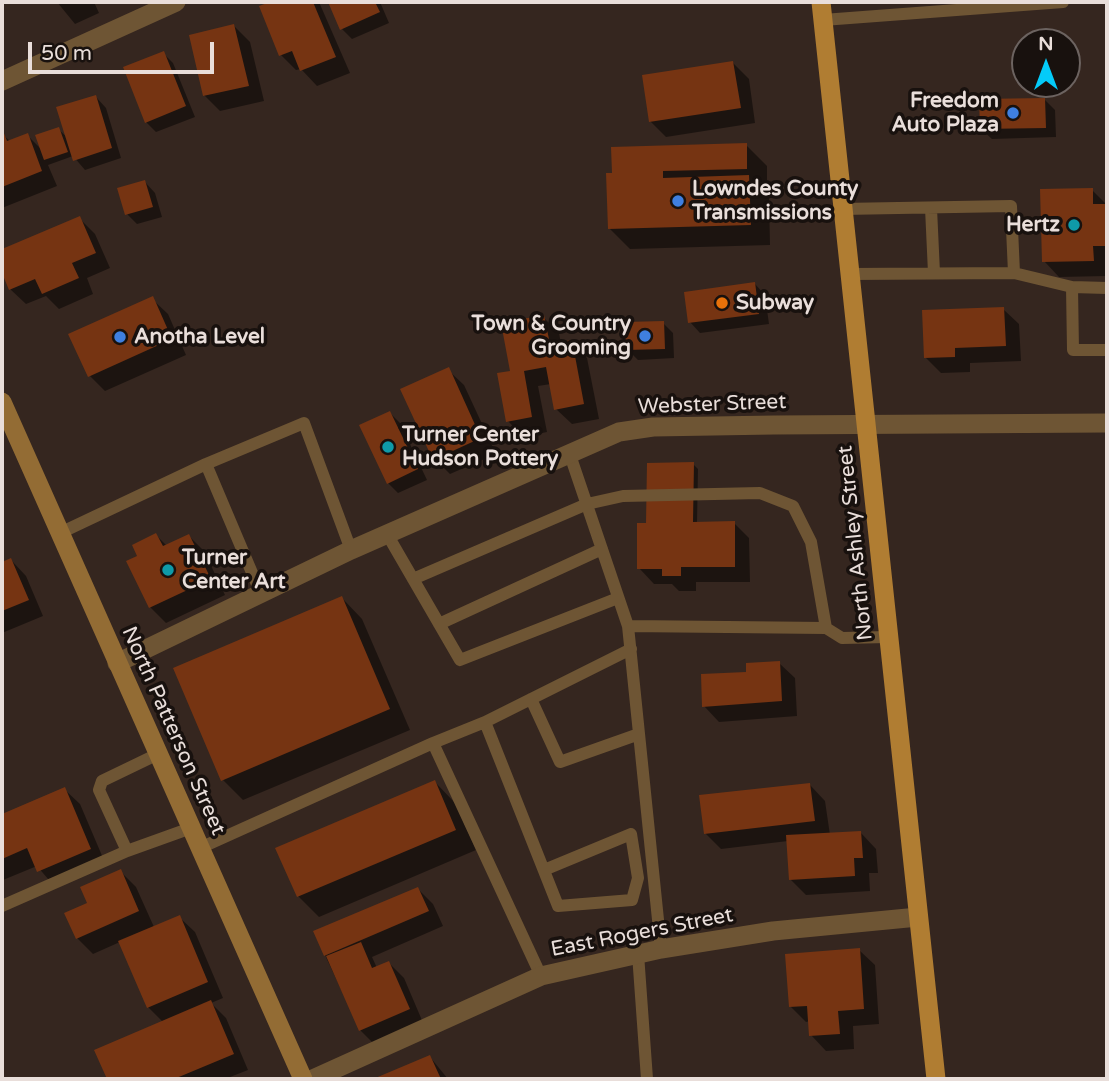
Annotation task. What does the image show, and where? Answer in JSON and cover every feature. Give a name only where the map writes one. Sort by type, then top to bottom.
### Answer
[{"type":"main road","name":"North Ashley Street","points":[[822,11],[936,1079]]},
{"type":"main road","name":"North Patterson Street","points":[[2,402],[303,1079]]},
{"type":"street","points":[[2,81],[176,2]]},
{"type":"street","name":"Webster Street","points":[[117,663],[351,550],[619,432],[653,427],[1107,424]]},
{"type":"street","name":"East Rogers Street","points":[[313,1079],[541,976],[661,949],[773,931],[918,917]]},
{"type":"lane","points":[[822,11],[1063,2]]},
{"type":"lane","points":[[842,209],[1011,206],[1014,273]]},
{"type":"lane","points":[[931,208],[934,273]]},
{"type":"lane","points":[[849,274],[1014,273],[1072,287],[1107,288]]},
{"type":"lane","points":[[1072,287],[1073,351],[1107,350]]},
{"type":"lane","points":[[60,533],[206,464],[304,423],[351,550]]},
{"type":"lane","points":[[569,452],[628,626],[661,949]]},
{"type":"lane","points":[[206,464],[261,594]]},
{"type":"lane","points":[[413,579],[587,505],[623,496],[760,493],[793,506],[811,542],[826,628]]},
{"type":"lane","points":[[387,534],[460,660],[618,598]]},
{"type":"lane","points":[[439,624],[602,549]]},
{"type":"lane","points":[[628,626],[826,628],[842,638],[888,636]]},
{"type":"lane","points":[[200,848],[485,722],[631,649]]},
{"type":"lane","points":[[531,699],[560,762],[639,734]]},
{"type":"lane","points":[[485,722],[558,906],[632,900],[638,878],[631,834],[544,870]]},
{"type":"lane","points":[[433,743],[541,976]]},
{"type":"lane","points":[[127,851],[99,790],[102,781],[158,754]]},
{"type":"lane","points":[[2,906],[127,851],[191,828]]},
{"type":"lane","points":[[638,954],[647,1079]]},
{"type":"building","points":[[270,2],[313,2],[336,57],[300,71],[292,51],[279,56],[259,6]]},
{"type":"building","points":[[328,2],[375,2],[380,12],[340,30]]},
{"type":"building","points":[[234,24],[249,86],[203,96],[189,35]]},
{"type":"building","points":[[164,51],[186,106],[145,123],[123,67]]},
{"type":"building","points":[[733,61],[741,108],[649,122],[642,75]]},
{"type":"building","points":[[96,95],[112,148],[73,161],[56,107]]},
{"type":"building","name":"Freedom Auto Plaza","points":[[1045,98],[1046,128],[980,129],[979,99]]},
{"type":"building","points":[[59,127],[68,152],[44,160],[35,135]]},
{"type":"building","points":[[2,128],[7,141],[28,133],[42,171],[2,187]]},
{"type":"building","name":"Lowndes County Transmissions","points":[[747,143],[747,169],[663,171],[663,178],[749,175],[751,225],[608,229],[606,173],[612,173],[611,147]]},
{"type":"building","points":[[145,180],[153,207],[125,215],[117,188]]},
{"type":"building","name":"Hertz","points":[[1093,188],[1093,204],[1107,204],[1107,246],[1093,246],[1094,261],[1042,262],[1040,189]]},
{"type":"building","points":[[80,216],[96,253],[72,263],[79,278],[42,294],[35,279],[9,290],[2,273],[2,249]]},
{"type":"building","name":"Subway","points":[[755,282],[759,314],[688,323],[684,292]]},
{"type":"building","name":"Anotha Level","points":[[153,296],[172,339],[88,377],[68,334]]},
{"type":"building","points":[[1004,307],[1006,346],[955,348],[955,357],[924,358],[922,310]]},
{"type":"building","points":[[544,315],[550,344],[572,340],[584,404],[554,410],[546,367],[524,371],[532,417],[506,422],[497,373],[510,371],[501,323]]},
{"type":"building","name":"Town & Country Grooming","points":[[664,321],[665,349],[626,350],[624,322]]},
{"type":"building","points":[[449,367],[481,438],[433,460],[400,389]]},
{"type":"building","name":"Turner Center Hudson Pottery","points":[[390,411],[418,469],[387,484],[359,425]]},
{"type":"building","points":[[694,462],[693,522],[735,521],[735,567],[681,567],[681,576],[662,576],[662,569],[637,569],[637,523],[646,523],[647,463]]},
{"type":"building","name":"Turner Center Art","points":[[156,533],[163,546],[189,534],[211,579],[149,608],[126,561],[137,556],[132,545]]},
{"type":"building","points":[[11,558],[29,600],[2,611],[2,562]]},
{"type":"building","points":[[342,596],[390,709],[221,781],[173,668]]},
{"type":"building","points":[[780,661],[782,701],[702,707],[701,674],[746,672],[746,663]]},
{"type":"building","points":[[435,780],[456,830],[297,897],[275,848]]},
{"type":"building","points":[[810,783],[815,821],[704,834],[699,795]]},
{"type":"building","points":[[65,787],[91,849],[37,872],[27,848],[2,859],[2,814]]},
{"type":"building","points":[[861,831],[863,858],[854,858],[855,876],[789,880],[786,835]]},
{"type":"building","points":[[121,869],[139,911],[76,939],[64,913],[87,903],[80,887]]},
{"type":"building","points":[[418,887],[429,911],[324,956],[313,931]]},
{"type":"building","points":[[180,915],[208,982],[147,1008],[118,941]]},
{"type":"building","points":[[361,942],[372,968],[389,961],[410,1009],[359,1031],[326,956]]},
{"type":"building","points":[[860,948],[864,1009],[838,1011],[840,1034],[809,1036],[807,1006],[789,1007],[785,954]]},
{"type":"building","points":[[211,1000],[234,1054],[174,1079],[107,1079],[94,1050]]},
{"type":"building","points":[[430,1055],[441,1079],[373,1079]]},
{"type":"place","name":"Freedom Auto Plaza","points":[[1013,113]]},
{"type":"place","name":"Lowndes County Transmissions","points":[[678,201]]},
{"type":"place","name":"Hertz","points":[[1074,225]]},
{"type":"place","name":"Subway","points":[[722,303]]},
{"type":"place","name":"Town & Country Grooming","points":[[645,336]]},
{"type":"place","name":"Anotha Level","points":[[120,337]]},
{"type":"place","name":"Turner Center Hudson Pottery","points":[[388,447]]},
{"type":"place","name":"Turner Center Art","points":[[168,570]]}]
